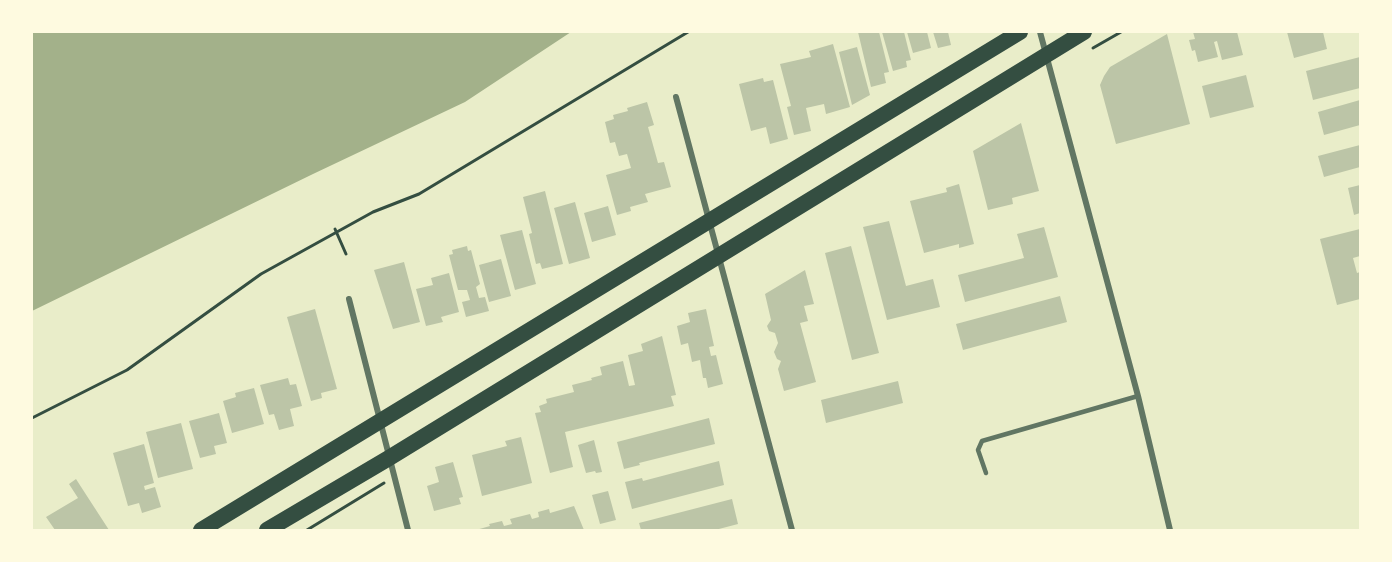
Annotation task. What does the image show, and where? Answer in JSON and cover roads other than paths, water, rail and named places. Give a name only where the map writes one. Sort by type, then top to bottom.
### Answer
[{"type":"highway","points":[[201,531],[1020,32]]},
{"type":"highway","points":[[267,531],[1084,32]]},
{"type":"street","points":[[1040,32],[1138,396],[1170,531]]},
{"type":"street","points":[[676,97],[792,531]]},
{"type":"street","points":[[349,299],[408,531]]},
{"type":"lane","points":[[986,473],[978,450],[982,441],[1138,396]]}]
